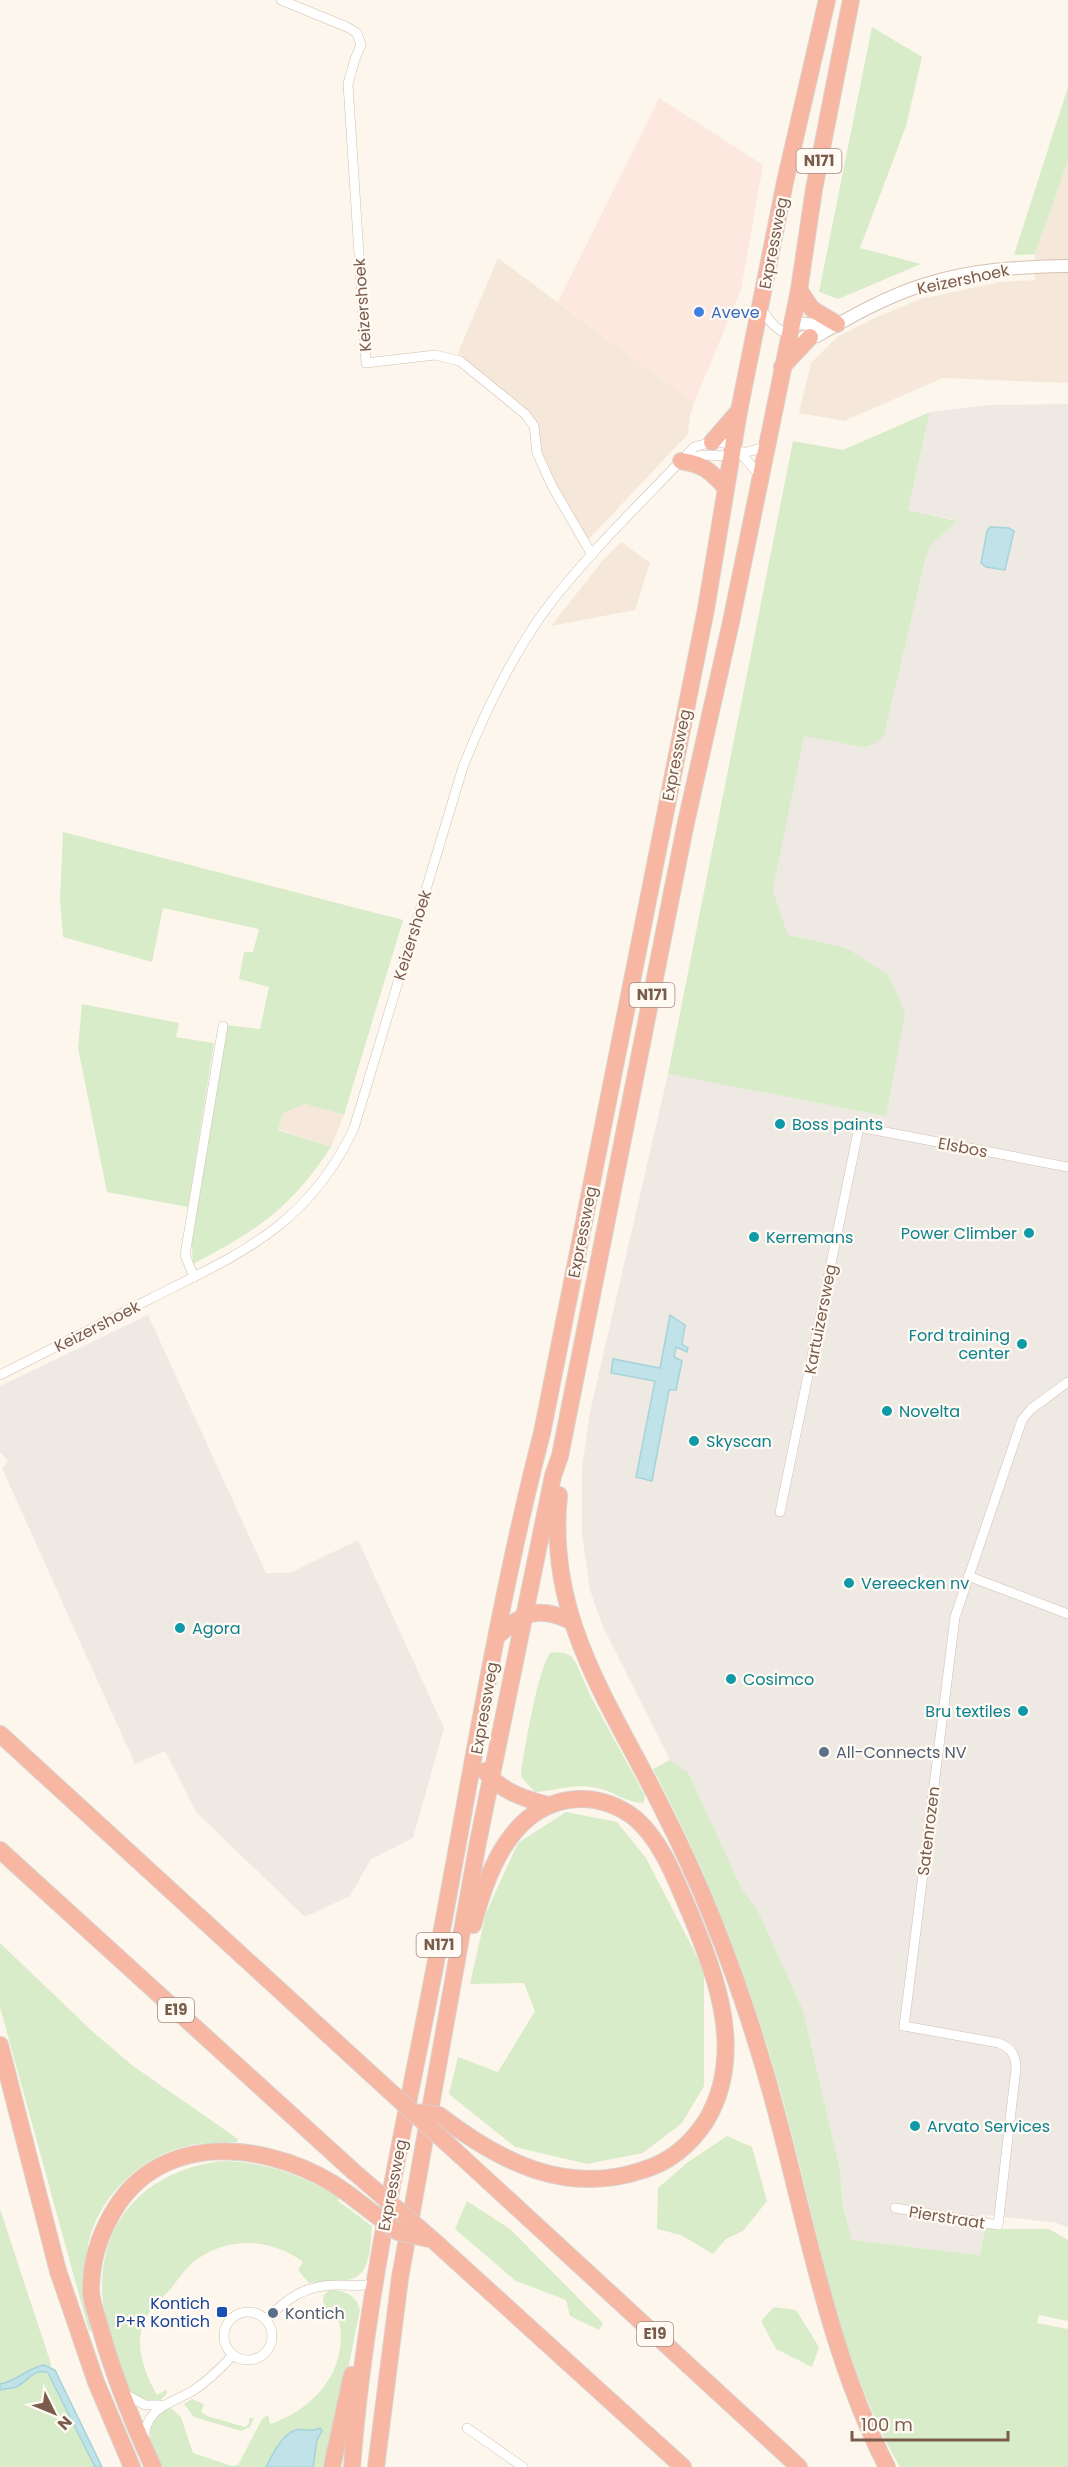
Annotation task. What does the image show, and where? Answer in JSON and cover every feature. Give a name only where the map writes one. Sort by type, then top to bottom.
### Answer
[{"type":"highway","name":"Expressweg","points":[[352,2467],[364,2354],[375,2283],[497,1636],[527,1490],[542,1433],[706,609],[725,487],[736,452],[739,411],[765,326],[761,308],[785,182],[827,0]]},
{"type":"highway","name":"Expressweg","points":[[376,2467],[400,2278],[491,1780],[553,1476],[560,1456],[685,827],[731,622],[799,290],[814,189],[851,0]]},
{"type":"highway","points":[[799,290],[812,309],[834,326]]},
{"type":"highway","points":[[782,368],[810,337]]},
{"type":"highway","points":[[712,442],[739,411]]},
{"type":"highway","points":[[681,461],[699,464],[710,470],[725,487]]},
{"type":"highway","points":[[560,1456],[561,1478],[556,1527],[558,1558],[571,1621],[591,1671],[678,1842],[705,1901],[741,1993],[780,2125],[806,2236],[830,2322],[869,2432],[887,2467]]},
{"type":"highway","points":[[497,1636],[525,1617],[536,1613],[551,1612],[571,1621]]},
{"type":"highway","name":"E19","points":[[0,1734],[799,2467]]},
{"type":"highway","points":[[474,1759],[491,1780],[521,1797],[548,1805]]},
{"type":"highway","points":[[412,2112],[439,2115],[466,2136],[510,2161],[573,2179],[601,2180],[625,2176],[664,2162],[689,2142],[712,2110],[721,2089],[726,2041],[724,2017],[714,1977],[675,1878],[657,1844],[635,1819],[611,1804],[582,1798],[566,1799],[548,1805],[532,1815],[511,1835],[492,1867],[452,1988]]},
{"type":"highway","name":"E19","points":[[0,1850],[352,2171],[433,2240],[682,2467]]},
{"type":"highway","points":[[0,2044],[58,2271],[96,2382],[132,2467]]},
{"type":"highway","points":[[153,2467],[120,2391],[91,2295],[93,2258],[103,2230],[119,2201],[141,2178],[164,2164],[209,2152],[233,2151],[259,2154],[295,2164],[317,2175],[347,2193],[398,2232],[433,2240]]},
{"type":"highway","points":[[375,2283],[400,2278]]},
{"type":"highway","points":[[332,2467],[354,2370],[364,2354]]},
{"type":"street","name":"Keizershoek","points":[[281,0],[347,27],[357,33],[362,45],[354,59],[348,84],[366,363],[435,355],[460,361],[525,414],[534,426],[537,453],[552,486],[592,555]]},
{"type":"street","name":"Keizershoek","points":[[810,337],[886,299],[935,281],[1004,269],[1068,266]]},
{"type":"street","points":[[765,326],[783,333],[790,328],[834,326]]},
{"type":"street","points":[[790,328],[810,337]]},
{"type":"street","name":"Keizershoek","points":[[0,1375],[245,1251],[266,1237],[325,1179],[340,1157],[354,1128],[463,767],[502,679],[546,610],[592,555],[694,447],[712,442]]},
{"type":"street","points":[[712,442],[736,452],[760,476]]},
{"type":"street","points":[[681,461],[701,455],[766,447]]},
{"type":"street","points":[[194,1277],[185,1255],[223,1026]]},
{"type":"street","name":"Elsbos","points":[[858,1127],[1068,1167]]},
{"type":"street","name":"Kartuizersweg","points":[[780,1512],[858,1127]]},
{"type":"street","name":"Satenrozen","points":[[998,2225],[1016,2068],[1015,2056],[999,2043],[904,2026],[955,1617],[1022,1420],[1031,1409],[1068,1382]]},
{"type":"street","points":[[968,1576],[1068,1614]]},
{"type":"street","name":"Pierstraat","points":[[896,2208],[998,2225]]},
{"type":"street","points":[[266,2319],[303,2290],[324,2286],[363,2286],[375,2283]]},
{"type":"street","points":[[251,2312],[266,2319],[272,2332],[272,2343],[266,2353],[251,2360],[232,2355],[227,2348],[224,2336],[230,2320],[236,2315],[251,2312]]},
{"type":"street","points":[[120,2391],[145,2405],[162,2405],[193,2391],[232,2355]]},
{"type":"street","points":[[143,2446],[148,2423],[162,2405]]},
{"type":"street","points":[[466,2428],[523,2467]]},
{"type":"shaded area","points":[[659,98],[763,165],[741,290],[694,403],[558,302]]},
{"type":"shaded area","points":[[1068,161],[1068,383],[943,378],[844,421],[799,413],[811,363],[837,337],[920,299],[1000,282],[1035,280],[1035,254]]},
{"type":"shaded area","points":[[498,258],[694,403],[688,434],[588,540],[572,519],[543,458],[537,430],[460,358],[458,353]]},
{"type":"shaded area","points":[[1068,404],[1068,2228],[1057,2223],[987,2215],[980,2255],[852,2240],[843,2206],[840,2170],[803,2010],[759,1913],[741,1887],[688,1772],[670,1760],[603,1627],[590,1590],[582,1533],[582,1468],[590,1412],[668,1074],[886,1115],[887,974],[847,948],[788,935],[773,890],[804,735],[862,747],[884,736],[930,546],[956,520],[908,510],[930,412],[989,405]]},
{"type":"shaded area","points":[[621,542],[650,563],[635,610],[551,626],[604,559]]},
{"type":"shaded area","points":[[305,1104],[344,1115],[331,1147],[278,1129],[283,1113]]},
{"type":"shaded area","points":[[148,1315],[266,1573],[290,1573],[358,1540],[444,1728],[413,1838],[371,1859],[350,1896],[305,1917],[196,1812],[165,1751],[135,1764],[2,1468],[8,1461],[0,1452],[0,1386]]},
{"type":"green space","points":[[872,27],[922,57],[906,126],[860,248],[921,264],[838,299],[819,292]]},
{"type":"green space","points":[[1068,87],[1068,161],[1035,254],[1014,255]]},
{"type":"green space","points":[[930,412],[908,510],[957,521],[930,546],[884,736],[874,744],[862,747],[804,736],[773,890],[788,935],[847,948],[887,974],[897,993],[905,1014],[886,1116],[668,1074],[793,441],[843,450]]},
{"type":"green space","points":[[63,832],[403,920],[344,1115],[305,1104],[283,1113],[278,1130],[331,1147],[301,1187],[271,1216],[236,1240],[193,1264],[191,1233],[226,1025],[260,1029],[269,987],[239,979],[244,952],[253,952],[259,929],[163,908],[152,962],[63,937],[60,901]]},
{"type":"green space","points":[[82,1004],[179,1023],[176,1037],[214,1043],[188,1207],[107,1192],[78,1048]]},
{"type":"green space","points":[[551,1652],[571,1656],[576,1663],[592,1699],[643,1792],[645,1797],[643,1803],[589,1787],[535,1792],[522,1778],[521,1771],[537,1690]]},
{"type":"green space","points":[[670,1760],[688,1772],[741,1887],[759,1913],[803,2010],[840,2170],[843,2206],[852,2240],[980,2255],[985,2229],[1049,2229],[1068,2240],[1068,2321],[1039,2315],[1037,2323],[1068,2329],[1068,2467],[900,2467],[861,2385],[846,2342],[789,2123],[748,1987],[714,1898],[653,1769]]},
{"type":"green space","points":[[566,1812],[617,1822],[646,1858],[704,1970],[704,2086],[682,2123],[643,2153],[587,2164],[515,2147],[449,2094],[458,2057],[498,2072],[535,2011],[524,1983],[470,1984],[486,1913],[518,1843]]},
{"type":"green space","points":[[0,1943],[94,2033],[133,2066],[238,2139],[237,2142],[187,2146],[151,2160],[121,2185],[108,2200],[91,2234],[87,2253],[91,2331],[89,2331],[0,2007]]},
{"type":"green space","points":[[727,2136],[752,2147],[767,2201],[743,2231],[726,2239],[713,2254],[681,2235],[657,2229],[658,2188],[688,2162]]},
{"type":"green space","points":[[223,2161],[254,2164],[284,2171],[339,2198],[338,2201],[372,2226],[369,2257],[363,2271],[358,2276],[341,2281],[309,2283],[298,2270],[303,2262],[291,2254],[264,2244],[236,2244],[222,2247],[196,2260],[152,2309],[143,2325],[140,2346],[144,2367],[157,2395],[166,2390],[167,2393],[160,2401],[145,2400],[134,2394],[127,2386],[118,2367],[111,2340],[104,2307],[103,2275],[108,2246],[120,2220],[137,2198],[160,2181],[189,2168]]},
{"type":"green space","points":[[467,2201],[510,2229],[603,2323],[599,2330],[570,2316],[566,2300],[516,2281],[455,2229]]},
{"type":"green space","points":[[0,2209],[51,2364],[50,2367],[35,2368],[14,2381],[0,2384]]},
{"type":"green space","points":[[330,2290],[349,2294],[356,2300],[360,2310],[328,2467],[160,2467],[151,2442],[151,2426],[161,2413],[171,2408],[181,2417],[193,2453],[232,2466],[238,2465],[262,2419],[268,2415],[270,2424],[288,2416],[318,2393],[329,2379],[337,2363],[340,2345],[340,2326],[335,2306],[326,2309],[323,2301],[324,2295]]},
{"type":"green space","points":[[774,2307],[796,2310],[819,2347],[812,2367],[776,2349],[761,2321]]},
{"type":"green space","points":[[42,2371],[50,2376],[95,2467],[0,2467],[0,2390],[13,2387]]},
{"type":"green space","points":[[192,2399],[204,2404],[201,2412],[207,2416],[245,2427],[249,2424],[249,2418],[254,2418],[250,2427],[241,2431],[194,2417],[184,2404]]},
{"type":"water","points":[[990,527],[1009,528],[1014,531],[1005,570],[986,567],[981,563],[987,531]]},
{"type":"water","points":[[670,1315],[685,1325],[682,1344],[688,1348],[687,1352],[676,1347],[674,1357],[682,1361],[676,1390],[669,1390],[652,1481],[636,1477],[655,1381],[611,1373],[613,1359],[660,1368]]},
{"type":"water","points":[[44,2365],[55,2370],[102,2467],[95,2467],[48,2373],[39,2372],[16,2387],[0,2390],[0,2384]]},
{"type":"water","points":[[320,2428],[322,2431],[317,2440],[313,2467],[266,2467],[278,2445],[291,2432]]},
{"type":"place","name":"Aveve","points":[[699,312]]},
{"type":"place","name":"Boss paints","points":[[780,1124]]},
{"type":"place","name":"Power Climber","points":[[1029,1233]]},
{"type":"place","name":"Kerremans","points":[[754,1237]]},
{"type":"place","name":"Ford training center","points":[[1022,1344]]},
{"type":"place","name":"Novelta","points":[[887,1411]]},
{"type":"place","name":"Skyscan","points":[[694,1441]]},
{"type":"place","name":"Vereecken nv","points":[[849,1583]]},
{"type":"place","name":"Agora","points":[[180,1628]]},
{"type":"place","name":"Cosimco","points":[[731,1679]]},
{"type":"place","name":"Bru textiles","points":[[1023,1711]]},
{"type":"place","name":"All-Connects NV","points":[[824,1752]]},
{"type":"place","name":"Arvato Services","points":[[915,2126]]},
{"type":"place","name":"Kontich P+R Kontich","points":[[222,2312]]},
{"type":"place","name":"Kontich","points":[[273,2313]]}]
